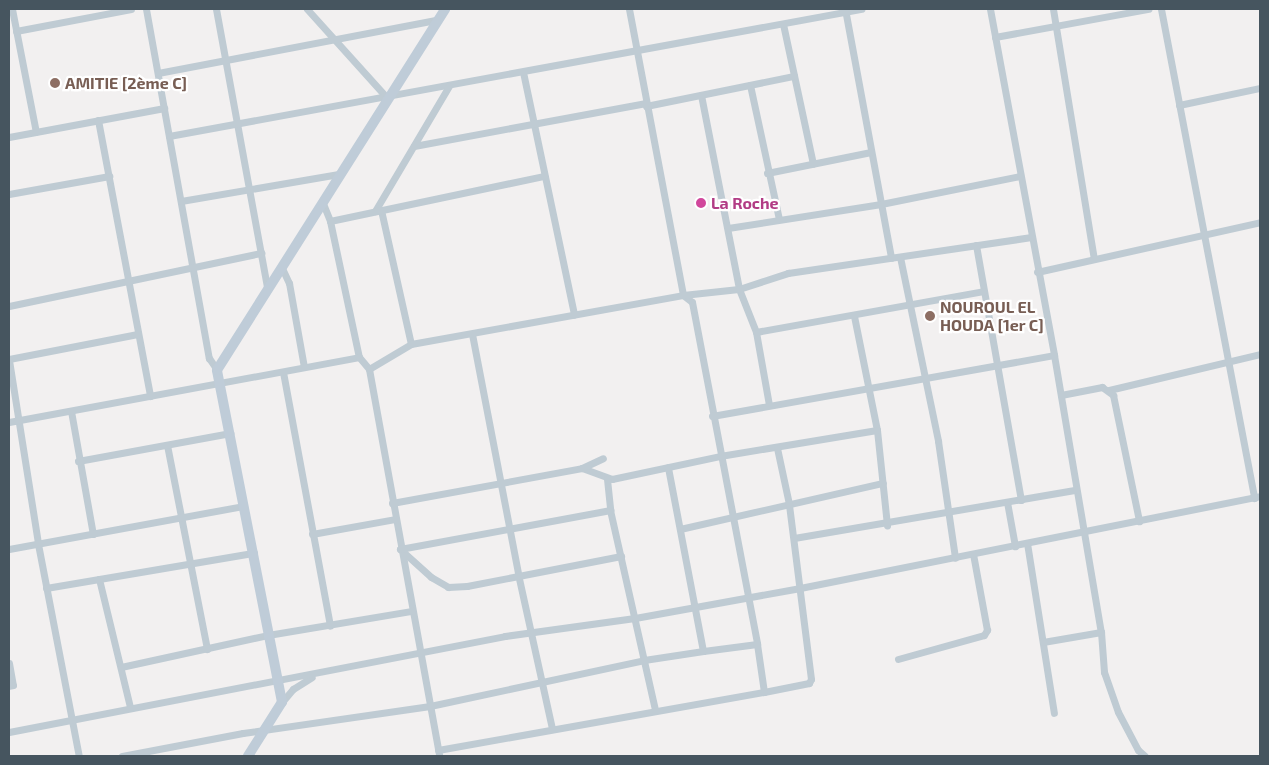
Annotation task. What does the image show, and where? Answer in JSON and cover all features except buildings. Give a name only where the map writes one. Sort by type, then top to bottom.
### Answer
[{"type":"street","points":[[12,9],[36,132]]},
{"type":"street","points":[[16,31],[131,9]]},
{"type":"street","points":[[146,9],[209,358],[218,370],[282,702]]},
{"type":"street","points":[[216,9],[267,287]]},
{"type":"street","points":[[307,9],[387,98]]},
{"type":"street","points":[[218,370],[267,287],[444,9]]},
{"type":"street","points":[[629,9],[683,295],[692,302],[712,416],[757,644],[764,692]]},
{"type":"street","points":[[169,136],[387,98],[783,24],[845,10],[861,9]]},
{"type":"street","points":[[990,9],[1061,395],[1101,632],[1104,672],[1118,712],[1138,750],[1146,756]]},
{"type":"street","points":[[1053,9],[1094,259]]},
{"type":"street","points":[[995,37],[1148,9]]},
{"type":"street","points":[[9,732],[72,721],[130,707],[420,655],[505,636],[634,618],[747,596],[800,588],[1257,497],[1228,361],[1161,9]]},
{"type":"street","points":[[845,10],[891,258]]},
{"type":"street","points":[[158,73],[437,20]]},
{"type":"street","points":[[783,24],[813,164]]},
{"type":"street","points":[[523,72],[574,315]]},
{"type":"street","points":[[414,146],[701,95],[794,76]]},
{"type":"street","points":[[750,85],[767,173],[779,219]]},
{"type":"street","points":[[411,344],[378,210],[449,86]]},
{"type":"street","points":[[1179,105],[1260,88]]},
{"type":"street","points":[[701,95],[739,289],[756,332],[769,405]]},
{"type":"street","points":[[9,137],[164,108]]},
{"type":"street","points":[[98,120],[150,396]]},
{"type":"street","points":[[767,173],[871,152]]},
{"type":"street","points":[[181,201],[339,174]]},
{"type":"street","points":[[9,194],[109,176]]},
{"type":"street","points":[[330,221],[544,176]]},
{"type":"street","points":[[728,228],[881,204],[1020,176]]},
{"type":"street","points":[[322,201],[330,221],[359,357],[369,369],[438,753],[552,728],[809,683],[811,679],[803,633],[794,538],[777,448]]},
{"type":"street","points":[[1037,272],[1260,222]]},
{"type":"street","points":[[369,369],[411,344],[683,295],[739,289],[788,273],[1031,237]]},
{"type":"street","points":[[976,245],[1021,500]]},
{"type":"street","points":[[9,306],[261,253]]},
{"type":"street","points":[[900,257],[943,470],[946,514],[955,558]]},
{"type":"street","points":[[281,266],[289,283],[304,367]]},
{"type":"street","points":[[756,332],[854,316],[983,290]]},
{"type":"street","points":[[854,316],[876,430],[887,524]]},
{"type":"street","points":[[80,756],[38,544],[9,359],[138,334]]},
{"type":"street","points":[[472,334],[518,574],[552,728]]},
{"type":"street","points":[[1109,390],[1260,354]]},
{"type":"street","points":[[712,416],[1054,355]]},
{"type":"street","points":[[9,422],[359,357]]},
{"type":"street","points":[[283,372],[330,626]]},
{"type":"street","points":[[1061,395],[1102,387],[1109,390],[1113,395],[1139,521]]},
{"type":"street","points":[[71,411],[78,461],[93,534]]},
{"type":"street","points":[[582,468],[607,479],[720,456],[876,430]]},
{"type":"street","points":[[78,461],[230,434]]},
{"type":"street","points":[[167,445],[207,649]]},
{"type":"street","points":[[392,503],[582,468],[603,458]]},
{"type":"street","points":[[668,467],[703,651]]},
{"type":"street","points":[[607,479],[610,510],[655,709]]},
{"type":"street","points":[[680,529],[733,519],[789,504],[883,483]]},
{"type":"street","points":[[794,538],[946,514],[1076,490]]},
{"type":"street","points":[[1008,502],[1014,546]]},
{"type":"street","points":[[9,549],[244,506]]},
{"type":"street","points":[[400,549],[610,510]]},
{"type":"street","points":[[312,534],[395,519]]},
{"type":"street","points":[[1027,543],[1054,713]]},
{"type":"street","points":[[400,549],[431,577],[448,587],[467,586],[518,574],[621,556]]},
{"type":"street","points":[[46,588],[254,553]]},
{"type":"street","points":[[898,659],[984,635],[987,630],[973,554]]},
{"type":"street","points":[[99,579],[130,707]]},
{"type":"street","points":[[121,668],[268,636],[412,611]]},
{"type":"street","points":[[1043,642],[1101,632]]},
{"type":"street","points":[[122,756],[430,706],[644,660],[757,644]]},
{"type":"street","points":[[9,663],[13,685],[9,686]]},
{"type":"street","points":[[248,756],[282,702],[293,689],[322,672]]},
{"type":"place","name":"AMITIE [2ème C]","points":[[55,83]]},
{"type":"place","name":"La Roche","points":[[701,203]]},
{"type":"place","name":"NOUROUL EL HOUDA [1er C]","points":[[930,316]]}]
